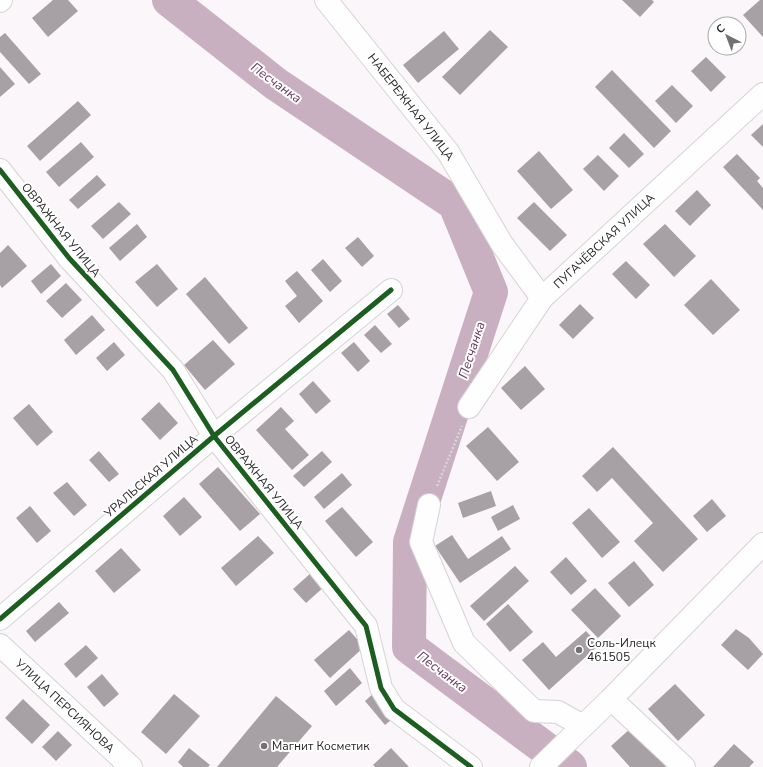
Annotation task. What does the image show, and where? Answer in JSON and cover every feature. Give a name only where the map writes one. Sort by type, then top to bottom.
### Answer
[{"type":"street","name":"НАБЕРЕЖНАЯ УЛИЦА","points":[[328,1],[448,152],[502,244],[542,298]]},
{"type":"street","name":"ПУГАЧЁВСКАЯ УЛИЦА","points":[[469,407],[542,298],[763,94]]},
{"type":"street","name":"ОВРАЖНАЯ УЛИЦА","points":[[0,170],[69,258],[173,370],[214,436],[366,626],[381,688],[394,709],[470,767]]},
{"type":"street","name":"УРАЛЬСКАЯ УЛИЦА","points":[[0,619],[214,436],[391,290]]},
{"type":"street","points":[[430,505],[421,542],[464,643],[534,711],[558,712],[579,731]]},
{"type":"street","points":[[541,767],[611,699],[763,544]]},
{"type":"street","name":"УЛИЦА ПЕРСИЯНОВА","points":[[0,645],[131,767]]},
{"type":"street","points":[[611,699],[684,767]]},
{"type":"path","points":[[430,505],[469,407]]},
{"type":"building","points":[[53,0],[68,0],[78,11],[48,37],[32,18]]},
{"type":"building","points":[[622,0],[652,0],[654,2],[640,17]]},
{"type":"building","points":[[760,0],[763,0],[763,37],[747,19],[747,16],[743,15]]},
{"type":"building","points":[[490,30],[508,47],[460,95],[442,77]]},
{"type":"building","points":[[444,31],[459,49],[418,83],[403,65]]},
{"type":"building","points":[[5,33],[41,74],[29,84],[0,52],[0,37]]},
{"type":"building","points":[[706,57],[726,77],[711,92],[691,71]]},
{"type":"building","points":[[0,67],[15,84],[0,97]]},
{"type":"building","points":[[612,70],[671,131],[654,148],[595,87]]},
{"type":"building","points":[[672,85],[693,106],[676,123],[655,101]]},
{"type":"building","points":[[78,101],[91,115],[40,161],[27,146]]},
{"type":"building","points":[[763,124],[763,147],[751,135]]},
{"type":"building","points":[[624,133],[644,154],[629,168],[609,148]]},
{"type":"building","points":[[81,142],[94,157],[59,187],[46,172]]},
{"type":"building","points":[[539,151],[573,190],[551,209],[517,171]]},
{"type":"building","points":[[737,154],[760,178],[757,181],[763,188],[763,210],[723,167]]},
{"type":"building","points":[[598,155],[619,176],[604,191],[583,169]]},
{"type":"building","points":[[97,175],[106,185],[78,209],[69,200]]},
{"type":"building","points":[[697,190],[711,205],[690,226],[675,211]]},
{"type":"building","points":[[119,202],[131,214],[103,239],[91,226]]},
{"type":"building","points":[[534,202],[567,235],[550,251],[517,218]]},
{"type":"building","points":[[137,224],[147,237],[120,261],[109,248]]},
{"type":"building","points":[[665,224],[696,256],[674,277],[643,244]]},
{"type":"building","points":[[358,237],[374,256],[362,267],[345,248]]},
{"type":"building","points":[[8,245],[27,266],[2,288],[0,285],[0,253]]},
{"type":"building","points":[[323,259],[342,281],[330,292],[311,270]]},
{"type":"building","points":[[626,261],[650,285],[636,299],[612,274]]},
{"type":"building","points":[[51,264],[61,276],[41,294],[31,281]]},
{"type":"building","points":[[157,264],[178,289],[157,307],[135,282]]},
{"type":"building","points":[[297,271],[323,301],[299,323],[285,306],[297,296],[285,281]]},
{"type":"building","points":[[205,277],[248,328],[229,344],[186,294]]},
{"type":"building","points":[[711,279],[740,310],[713,335],[684,305]]},
{"type":"building","points":[[66,283],[82,300],[62,318],[46,301]]},
{"type":"building","points":[[580,304],[594,318],[573,339],[559,325]]},
{"type":"building","points":[[398,305],[410,319],[399,328],[387,314]]},
{"type":"building","points":[[92,315],[105,330],[76,355],[64,340]]},
{"type":"building","points":[[375,325],[392,344],[381,353],[364,335]]},
{"type":"building","points":[[213,340],[235,364],[205,390],[184,365]]},
{"type":"building","points":[[114,342],[125,355],[107,371],[96,358]]},
{"type":"building","points":[[354,342],[370,361],[358,372],[341,353]]},
{"type":"building","points":[[525,366],[545,389],[521,410],[501,388]]},
{"type":"building","points":[[313,381],[331,401],[316,414],[299,394]]},
{"type":"building","points":[[159,402],[178,423],[160,440],[141,419]]},
{"type":"building","points":[[29,404],[53,432],[37,446],[13,418]]},
{"type":"building","points":[[281,407],[294,421],[285,429],[309,455],[292,470],[256,430]]},
{"type":"building","points":[[488,427],[519,462],[497,481],[466,446]]},
{"type":"building","points":[[613,447],[698,539],[663,572],[634,541],[653,523],[612,478],[597,492],[582,476]]},
{"type":"building","points":[[99,451],[119,474],[109,482],[89,460]]},
{"type":"building","points":[[322,451],[332,462],[304,487],[293,476]]},
{"type":"building","points":[[218,467],[260,514],[240,531],[199,484]]},
{"type":"building","points":[[342,473],[352,485],[324,509],[314,497]]},
{"type":"building","points":[[67,482],[87,505],[74,516],[53,493]]},
{"type":"building","points":[[491,491],[496,506],[463,518],[458,503]]},
{"type":"building","points":[[184,497],[202,517],[180,536],[163,516]]},
{"type":"building","points":[[712,499],[726,516],[707,532],[693,516]]},
{"type":"building","points":[[513,505],[520,519],[498,531],[491,517]]},
{"type":"building","points":[[30,506],[51,531],[37,543],[16,518]]},
{"type":"building","points":[[342,507],[373,542],[356,557],[325,521]]},
{"type":"building","points":[[589,508],[620,542],[602,558],[572,523]]},
{"type":"building","points":[[452,535],[468,559],[502,536],[511,549],[460,583],[435,546]]},
{"type":"building","points":[[258,536],[274,553],[236,586],[221,568]]},
{"type":"building","points":[[121,548],[141,570],[114,593],[95,571]]},
{"type":"building","points":[[566,557],[587,581],[571,595],[550,572]]},
{"type":"building","points":[[634,561],[654,585],[629,607],[608,583]]},
{"type":"building","points":[[515,566],[529,581],[484,621],[470,606]]},
{"type":"building","points":[[312,572],[325,586],[306,603],[293,589]]},
{"type":"building","points":[[595,588],[621,616],[598,638],[571,610]]},
{"type":"building","points":[[59,602],[69,613],[35,642],[26,631]]},
{"type":"building","points":[[508,604],[533,632],[510,652],[486,624]]},
{"type":"building","points":[[736,629],[749,638],[763,654],[748,670],[721,645]]},
{"type":"building","points":[[349,630],[364,647],[330,678],[314,660]]},
{"type":"building","points":[[586,631],[599,645],[549,690],[522,660],[543,642],[556,657]]},
{"type":"building","points":[[86,645],[98,658],[76,678],[64,664]]},
{"type":"building","points":[[350,668],[362,683],[336,706],[324,691]]},
{"type":"building","points":[[102,674],[119,694],[104,707],[87,687]]},
{"type":"building","points":[[675,684],[705,715],[678,741],[648,709]]},
{"type":"building","points":[[375,692],[396,716],[385,725],[365,701]]},
{"type":"building","points":[[174,694],[200,716],[166,754],[141,732]]},
{"type":"building","name":"Магнит Косметик","points":[[276,696],[312,726],[277,767],[217,767]]},
{"type":"building","points":[[23,699],[50,725],[32,744],[5,718]]},
{"type":"building","points":[[631,728],[666,767],[630,767],[611,746]]},
{"type":"building","points":[[58,731],[72,745],[56,761],[42,747]]},
{"type":"building","points":[[734,744],[754,762],[749,767],[713,767]]},
{"type":"building","points":[[189,748],[210,765],[208,767],[183,767],[178,762]]},
{"type":"building","points":[[391,748],[409,767],[375,767],[373,765]]},
{"type":"waterway","name":"Песчанка","points":[[169,0],[276,84],[455,204],[491,292],[410,542],[409,647],[570,767]]},
{"type":"cycle path","points":[[0,170],[69,258],[173,370],[214,436],[366,626],[381,688],[394,709],[471,767]]},
{"type":"cycle path","points":[[0,619],[214,436],[391,290]]},
{"type":"place","name":"Соль-Илецк 461505","points":[[579,650]]},
{"type":"place","name":"Магнит Косметик","points":[[264,746]]}]
